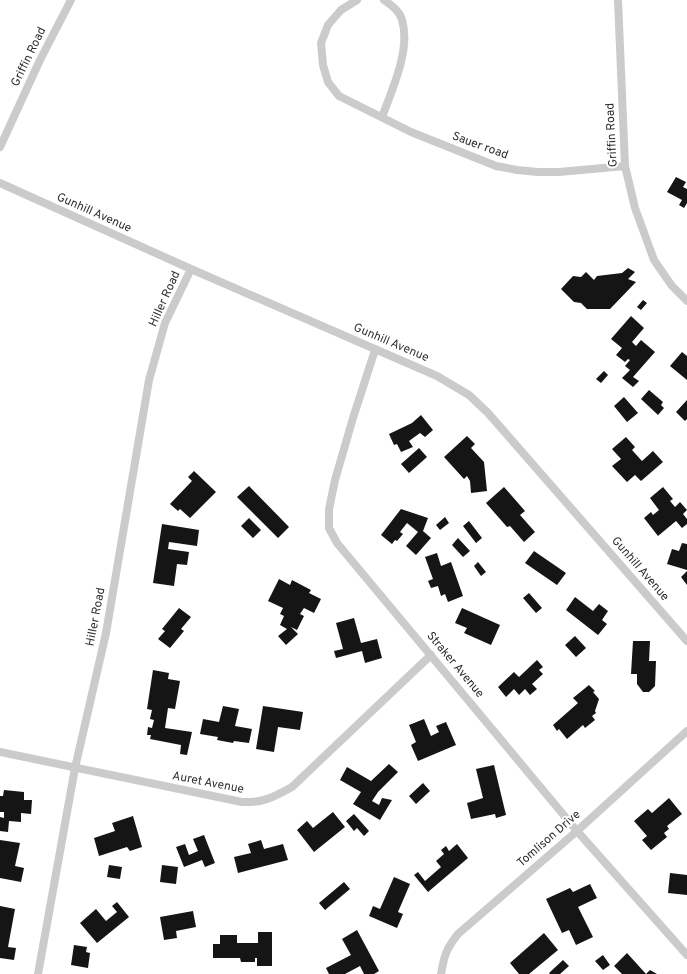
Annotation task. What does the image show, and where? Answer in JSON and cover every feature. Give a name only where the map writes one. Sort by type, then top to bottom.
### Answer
[{"type":"street","name":"Griffin Road","points":[[0,147],[40,60],[71,0]]},
{"type":"street","name":"Sauer road","points":[[357,0],[341,10],[328,25],[321,43],[322,65],[328,82],[339,96],[358,107],[411,132],[496,166],[538,172],[559,172],[625,166]]},
{"type":"street","points":[[382,117],[402,58],[405,38],[402,19],[394,7],[384,0]]},
{"type":"street","name":"Griffin Road","points":[[618,0],[625,166],[635,208],[654,260],[672,286],[687,301]]},
{"type":"street","name":"Gunhill Avenue","points":[[0,183],[375,350],[437,376],[454,385],[469,395],[483,408],[687,641]]},
{"type":"street","name":"Hiller Road","points":[[38,974],[75,768],[106,633],[149,380],[165,324],[192,269]]},
{"type":"street","name":"Straker Avenue","points":[[375,350],[335,480],[329,509],[329,528],[340,548],[578,830],[687,955]]},
{"type":"street","name":"Auret Avenue","points":[[0,752],[242,802],[255,803],[273,798],[292,787],[431,655]]},
{"type":"street","name":"Tomlison Drive","points":[[441,974],[445,954],[449,945],[458,934],[578,830],[687,731]]},
{"type":"building","points":[[676,177],[686,182],[683,187],[687,189],[687,203],[684,208],[679,205],[682,200],[667,192]]},
{"type":"building","points":[[628,268],[635,272],[628,279],[636,282],[610,309],[587,309],[581,303],[574,302],[561,289],[573,276],[581,277],[586,272],[594,280],[597,276],[622,273]]},
{"type":"building","points":[[643,300],[647,303],[641,310],[637,307]]},
{"type":"building","points":[[631,316],[644,328],[632,342],[636,346],[641,340],[655,352],[633,377],[639,381],[633,387],[622,378],[630,370],[625,366],[630,360],[628,359],[625,362],[616,355],[622,348],[611,339]]},
{"type":"building","points":[[682,352],[687,356],[687,380],[670,366]]},
{"type":"building","points":[[604,371],[608,375],[601,383],[596,379]]},
{"type":"building","points":[[649,390],[663,402],[661,405],[664,408],[658,415],[641,399]]},
{"type":"building","points":[[624,397],[638,413],[627,422],[614,406]]},
{"type":"building","points":[[687,400],[687,419],[685,421],[676,412]]},
{"type":"building","points":[[421,415],[433,430],[425,437],[420,433],[409,441],[413,447],[401,452],[397,444],[394,445],[389,434],[412,423]]},
{"type":"building","points":[[467,436],[475,444],[471,448],[484,462],[487,491],[471,493],[470,481],[467,476],[464,479],[444,457]]},
{"type":"building","points":[[626,437],[635,447],[632,450],[642,461],[653,451],[663,462],[641,481],[635,475],[627,482],[612,466],[621,459],[612,449]]},
{"type":"building","points":[[419,448],[427,457],[409,473],[401,464]]},
{"type":"building","points":[[194,471],[216,492],[190,518],[180,509],[178,511],[170,504],[192,481],[188,477]]},
{"type":"building","points":[[249,486],[289,527],[278,538],[237,497]]},
{"type":"building","points":[[504,487],[525,511],[520,515],[535,532],[524,542],[510,526],[507,527],[486,503]]},
{"type":"building","points":[[663,487],[673,499],[670,501],[675,507],[680,502],[687,510],[683,514],[687,519],[687,524],[682,528],[676,521],[658,536],[644,518],[651,512],[653,515],[659,510],[650,498]]},
{"type":"building","points":[[401,509],[428,518],[423,531],[431,538],[416,555],[406,546],[418,532],[407,523],[400,532],[403,534],[392,544],[381,535]]},
{"type":"building","points":[[445,517],[449,523],[440,530],[436,525]]},
{"type":"building","points":[[249,518],[261,530],[253,538],[241,526]]},
{"type":"building","points":[[469,521],[482,538],[476,543],[463,526]]},
{"type":"building","points":[[162,524],[199,530],[197,546],[169,542],[168,549],[189,552],[187,565],[177,564],[174,586],[153,583]]},
{"type":"building","points":[[458,538],[470,551],[463,557],[452,545]]},
{"type":"building","points":[[682,543],[687,544],[687,570],[667,564],[672,549],[679,551]]},
{"type":"building","points":[[534,551],[566,573],[557,585],[525,563]]},
{"type":"building","points":[[437,553],[441,566],[451,562],[463,596],[448,602],[445,594],[441,596],[438,586],[431,588],[428,581],[433,579],[425,557]]},
{"type":"building","points":[[478,562],[486,572],[481,576],[474,566]]},
{"type":"building","points":[[687,571],[687,585],[681,577]]},
{"type":"building","points":[[279,579],[290,585],[292,580],[311,590],[309,593],[321,599],[314,613],[304,608],[300,614],[304,616],[297,630],[291,627],[298,634],[286,645],[278,636],[287,629],[280,625],[284,616],[280,614],[283,608],[268,601]]},
{"type":"building","points":[[529,593],[542,608],[536,613],[523,598]]},
{"type":"building","points":[[575,597],[593,611],[599,604],[608,611],[602,620],[607,624],[598,635],[566,610]]},
{"type":"building","points":[[179,608],[191,617],[181,629],[184,631],[170,648],[158,639],[165,631],[162,629]]},
{"type":"building","points":[[462,608],[500,625],[491,645],[464,633],[467,628],[455,623]]},
{"type":"building","points":[[354,618],[361,643],[377,639],[382,658],[365,663],[362,651],[336,658],[334,651],[343,649],[336,623]]},
{"type":"building","points":[[575,636],[586,648],[576,657],[565,645]]},
{"type":"building","points":[[633,641],[650,641],[649,661],[656,661],[655,686],[649,692],[643,692],[637,684],[637,674],[631,674]]},
{"type":"building","points":[[537,660],[543,667],[539,670],[543,674],[532,684],[537,689],[530,695],[525,689],[519,695],[514,689],[506,697],[498,687],[514,672],[519,677]]},
{"type":"building","points":[[153,670],[169,673],[168,679],[180,681],[175,709],[168,708],[165,728],[192,732],[187,755],[180,754],[181,745],[150,739],[151,735],[147,735],[148,727],[152,728],[154,720],[150,719],[152,710],[147,709]]},
{"type":"building","points":[[589,685],[595,691],[593,692],[599,699],[595,711],[596,713],[592,716],[595,720],[585,728],[583,725],[567,739],[559,729],[557,731],[553,725],[578,703],[573,698]]},
{"type":"building","points":[[223,706],[239,709],[235,726],[252,729],[249,743],[234,741],[233,743],[217,740],[218,737],[200,734],[203,719],[219,722]]},
{"type":"building","points":[[263,706],[303,712],[300,730],[278,727],[274,752],[256,749]]},
{"type":"building","points":[[424,719],[431,736],[439,732],[436,726],[446,722],[456,745],[418,761],[411,745],[416,742],[409,725]]},
{"type":"building","points":[[389,764],[398,772],[378,792],[372,801],[379,805],[382,798],[392,800],[380,820],[353,804],[361,792],[340,780],[347,767],[371,781]]},
{"type":"building","points":[[494,765],[506,815],[496,818],[495,814],[471,819],[467,803],[483,798],[476,769]]},
{"type":"building","points":[[423,783],[430,791],[416,804],[409,796]]},
{"type":"building","points":[[4,790],[24,792],[24,800],[32,800],[31,814],[21,813],[21,822],[9,821],[8,832],[0,831],[0,817],[4,818],[4,812],[0,812],[0,796],[3,796]]},
{"type":"building","points":[[669,798],[682,814],[667,826],[669,829],[664,833],[667,837],[651,850],[642,840],[647,836],[634,821],[648,809],[652,813]]},
{"type":"building","points":[[333,812],[345,827],[314,852],[297,830],[307,821],[313,828]]},
{"type":"building","points":[[354,814],[369,831],[364,836],[357,828],[354,831],[346,821]]},
{"type":"building","points":[[133,816],[142,847],[130,851],[127,847],[99,856],[94,838],[115,831],[112,823]]},
{"type":"building","points":[[204,835],[215,863],[205,867],[202,860],[184,867],[176,847],[185,844],[189,855],[198,851],[193,839]]},
{"type":"building","points":[[0,840],[20,843],[15,866],[24,868],[21,882],[0,878]]},
{"type":"building","points":[[261,840],[264,849],[283,844],[288,860],[238,873],[234,857],[251,853],[248,844]]},
{"type":"building","points":[[457,844],[468,858],[428,892],[414,875],[418,872],[425,881],[441,867],[436,861],[444,854],[441,850],[446,846],[449,851]]},
{"type":"building","points":[[109,865],[122,867],[120,879],[107,877]]},
{"type":"building","points":[[162,865],[178,867],[176,884],[160,882]]},
{"type":"building","points":[[670,873],[687,875],[687,895],[668,893]]},
{"type":"building","points":[[394,877],[410,884],[398,912],[403,914],[397,928],[369,916],[373,906],[380,909]]},
{"type":"building","points":[[344,882],[350,889],[325,910],[319,903]]},
{"type":"building","points":[[590,884],[597,898],[578,907],[593,937],[576,945],[569,930],[562,933],[546,899],[570,888],[573,892]]},
{"type":"building","points":[[117,902],[129,917],[97,943],[80,923],[96,909],[106,921],[117,912],[112,906]]},
{"type":"building","points":[[0,906],[15,909],[8,947],[16,948],[14,960],[0,958]]},
{"type":"building","points":[[193,911],[196,927],[176,931],[177,938],[164,940],[160,917]]},
{"type":"building","points":[[357,930],[379,971],[374,974],[364,974],[360,966],[345,974],[329,974],[326,968],[351,955],[342,939]]},
{"type":"building","points":[[258,932],[272,932],[272,966],[257,966],[257,958],[255,958],[255,962],[241,962],[240,958],[213,958],[213,944],[220,944],[220,935],[237,935],[237,943],[258,943]]},
{"type":"building","points":[[544,933],[558,950],[529,974],[519,974],[510,963]]},
{"type":"building","points":[[74,945],[87,947],[86,952],[90,953],[88,968],[71,965]]},
{"type":"building","points":[[627,953],[646,974],[622,974],[614,966]]},
{"type":"building","points":[[603,955],[610,965],[603,970],[595,961]]},
{"type":"building","points":[[563,960],[569,966],[560,974],[549,973]]},
{"type":"building","points":[[650,970],[657,974],[646,974]]}]
